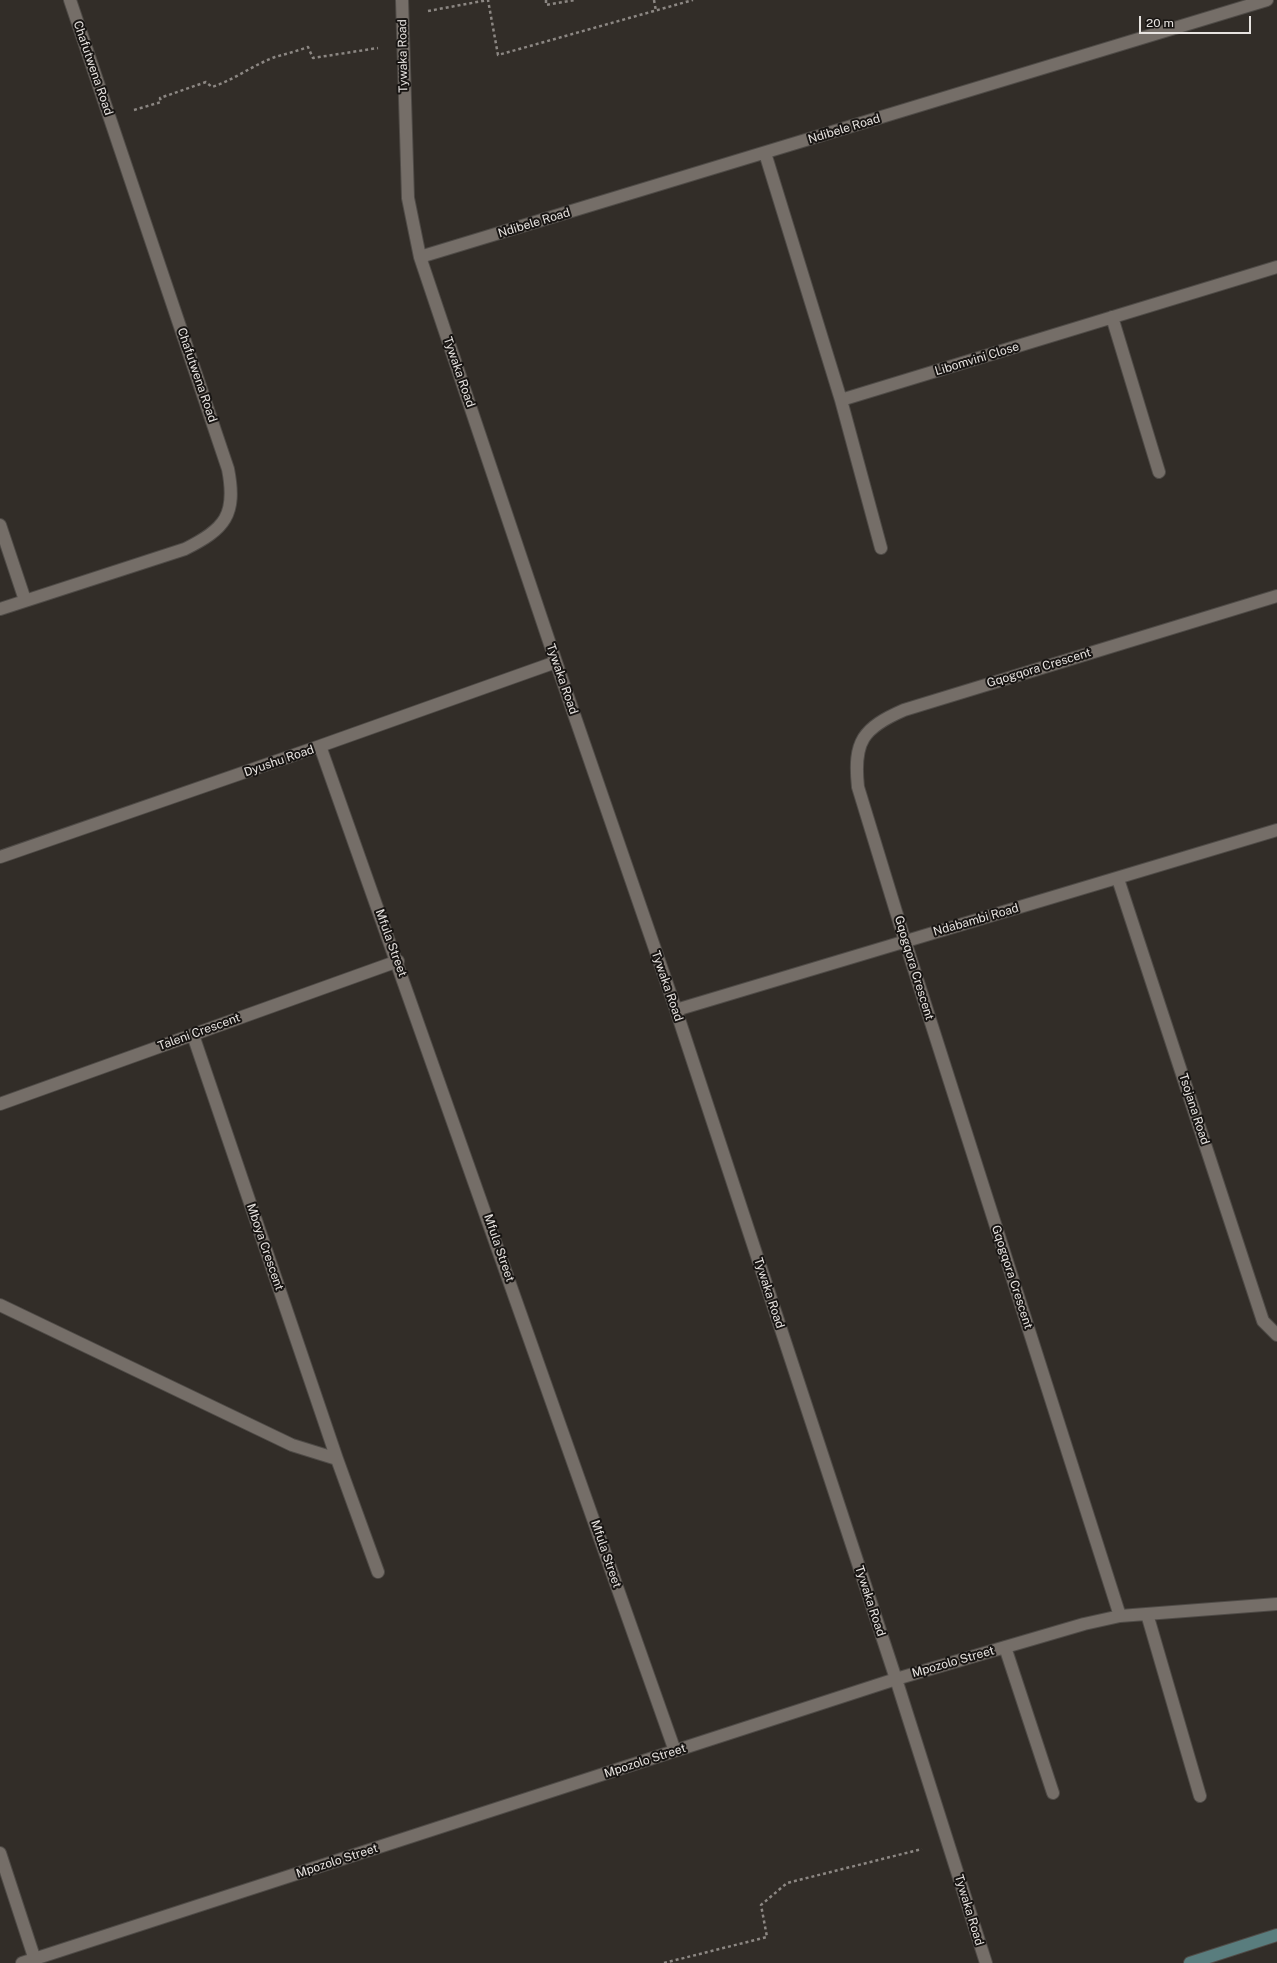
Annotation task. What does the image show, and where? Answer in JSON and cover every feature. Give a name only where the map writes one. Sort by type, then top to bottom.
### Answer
[{"type":"main road","points":[[1190,1963],[1277,1935]]},
{"type":"street","name":"Chafutwena Road","points":[[0,609],[185,550],[207,538],[223,523],[230,507],[232,487],[228,469],[70,0]]},
{"type":"street","name":"Tywaka Road","points":[[402,0],[408,198],[420,257],[556,662],[676,1010],[896,1679],[986,1963]]},
{"type":"street","name":"Ndibele Road","points":[[420,257],[1267,0]]},
{"type":"street","points":[[765,153],[841,400],[881,548]]},
{"type":"street","name":"Libomvini Close","points":[[841,400],[1277,267]]},
{"type":"street","points":[[1112,318],[1159,472]]},
{"type":"street","points":[[0,526],[25,600]]},
{"type":"street","name":"Gqogqora Crescent","points":[[1120,1616],[905,941],[858,787],[856,769],[858,753],[863,736],[879,721],[911,708],[1277,596]]},
{"type":"street","name":"Dyushu Road","points":[[0,857],[556,662]]},
{"type":"street","name":"Mfula Street","points":[[320,746],[398,961],[676,1751]]},
{"type":"street","name":"Ndabambi Road","points":[[676,1010],[1277,830]]},
{"type":"street","name":"Tsojana Road","points":[[1118,878],[1263,1321],[1277,1336]]},
{"type":"street","name":"Taleni Crescent","points":[[0,1104],[398,961]]},
{"type":"street","name":"Mboya Crescent","points":[[193,1035],[337,1459],[378,1572]]},
{"type":"street","points":[[0,1305],[292,1445],[337,1459]]},
{"type":"street","name":"Mpozolo Street","points":[[22,1963],[36,1961],[896,1679],[1084,1624],[1120,1616],[1277,1604]]},
{"type":"street","points":[[1147,1614],[1200,1796]]},
{"type":"street","points":[[1005,1647],[1053,1793]]},
{"type":"street","points":[[0,1853],[36,1961]]},
{"type":"path","points":[[402,14],[488,0],[498,56],[693,0]]},
{"type":"path","points":[[546,0],[546,5],[575,0]]},
{"type":"path","points":[[654,0],[656,10]]},
{"type":"path","points":[[110,118],[161,102],[160,98],[189,87],[206,82],[212,87],[227,82],[274,57],[290,54],[308,47],[313,58],[378,48],[403,48]]},
{"type":"path","points":[[664,1963],[767,1936],[761,1906],[787,1884],[948,1842]]}]
